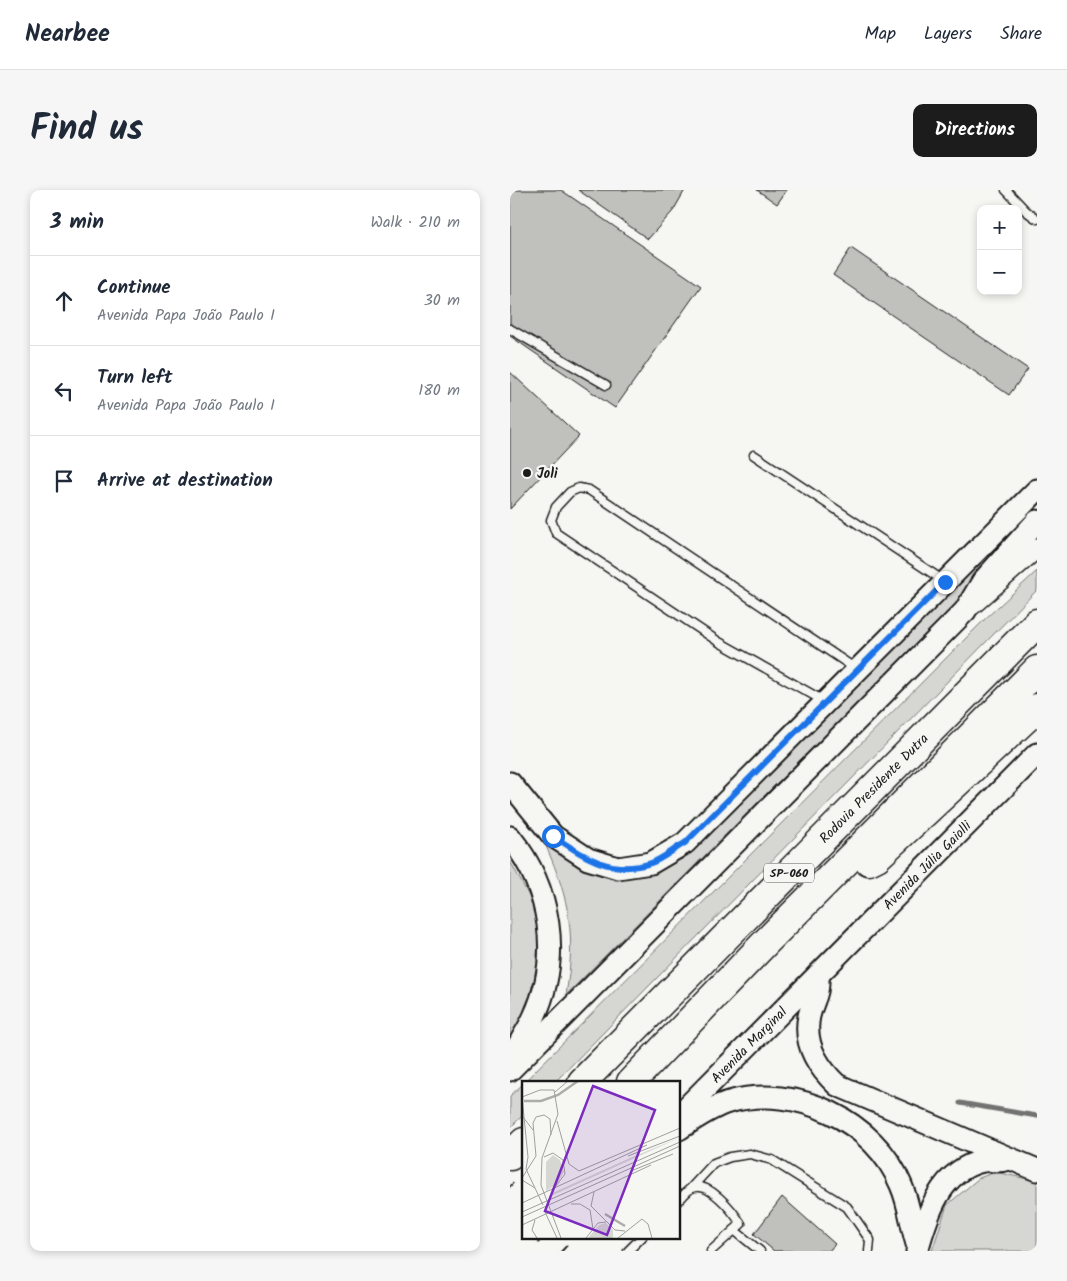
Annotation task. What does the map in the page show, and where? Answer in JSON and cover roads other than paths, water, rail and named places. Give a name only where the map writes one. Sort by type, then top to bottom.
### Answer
[{"type":"highway","name":"Rodovia Presidente Dutra","points":[[583,1081],[1037,623]]},
{"type":"highway","name":"SP-060","points":[[631,1081],[766,941],[830,880],[1037,670]]},
{"type":"highway","points":[[830,880],[877,857],[1037,708]]},
{"type":"highway","points":[[510,1208],[522,1195]]},
{"type":"main road","points":[[510,783],[553,836],[588,859],[618,868],[651,863],[685,843],[1037,490]]},
{"type":"main road","points":[[510,1070],[965,611],[982,582],[1037,521]]},
{"type":"main road","name":"Avenida Júlia Gaiolli","points":[[818,975],[1037,754]]},
{"type":"main road","points":[[510,837],[530,867],[542,893],[548,920],[550,956],[546,981],[534,1017],[516,1047],[510,1070]]},
{"type":"main road","points":[[818,975],[818,991],[809,1016],[808,1035],[814,1057],[824,1073],[837,1085],[1037,1170]]},
{"type":"main road","name":"Avenida Marginal","points":[[680,1114],[818,975]]},
{"type":"main road","points":[[680,1128],[708,1110],[745,1099],[769,1098],[796,1101],[819,1107],[843,1118],[866,1136],[885,1158],[901,1183],[918,1249]]},
{"type":"main road","points":[[918,1249],[927,1218],[939,1193],[953,1175],[984,1161],[1012,1160]]},
{"type":"main road","points":[[510,1197],[522,1210]]},
{"type":"main road","points":[[548,1238],[560,1251]]},
{"type":"main road","points":[[546,1251],[558,1238]]},
{"type":"street","points":[[965,611],[1037,548]]},
{"type":"lane","points":[[1006,190],[1026,211],[1037,219]]},
{"type":"lane","points":[[510,329],[606,385]]},
{"type":"lane","points":[[754,455],[929,569],[945,582]]},
{"type":"lane","points":[[826,702],[718,642],[556,533],[552,520],[556,507],[570,492],[579,488],[589,490],[858,670]]},
{"type":"lane","points":[[680,1199],[714,1163],[730,1157],[750,1154],[772,1160],[847,1206],[870,1240],[869,1251]]},
{"type":"lane","points":[[691,1188],[699,1186],[712,1191],[741,1224],[711,1251]]},
{"type":"lane","points":[[734,1230],[760,1251]]},
{"type":"lane","points":[[628,1251],[641,1238]]},
{"type":"waterway","points":[[960,1103],[1037,1116]]},
{"type":"place","name":"Joli","points":[[527,473]]}]
